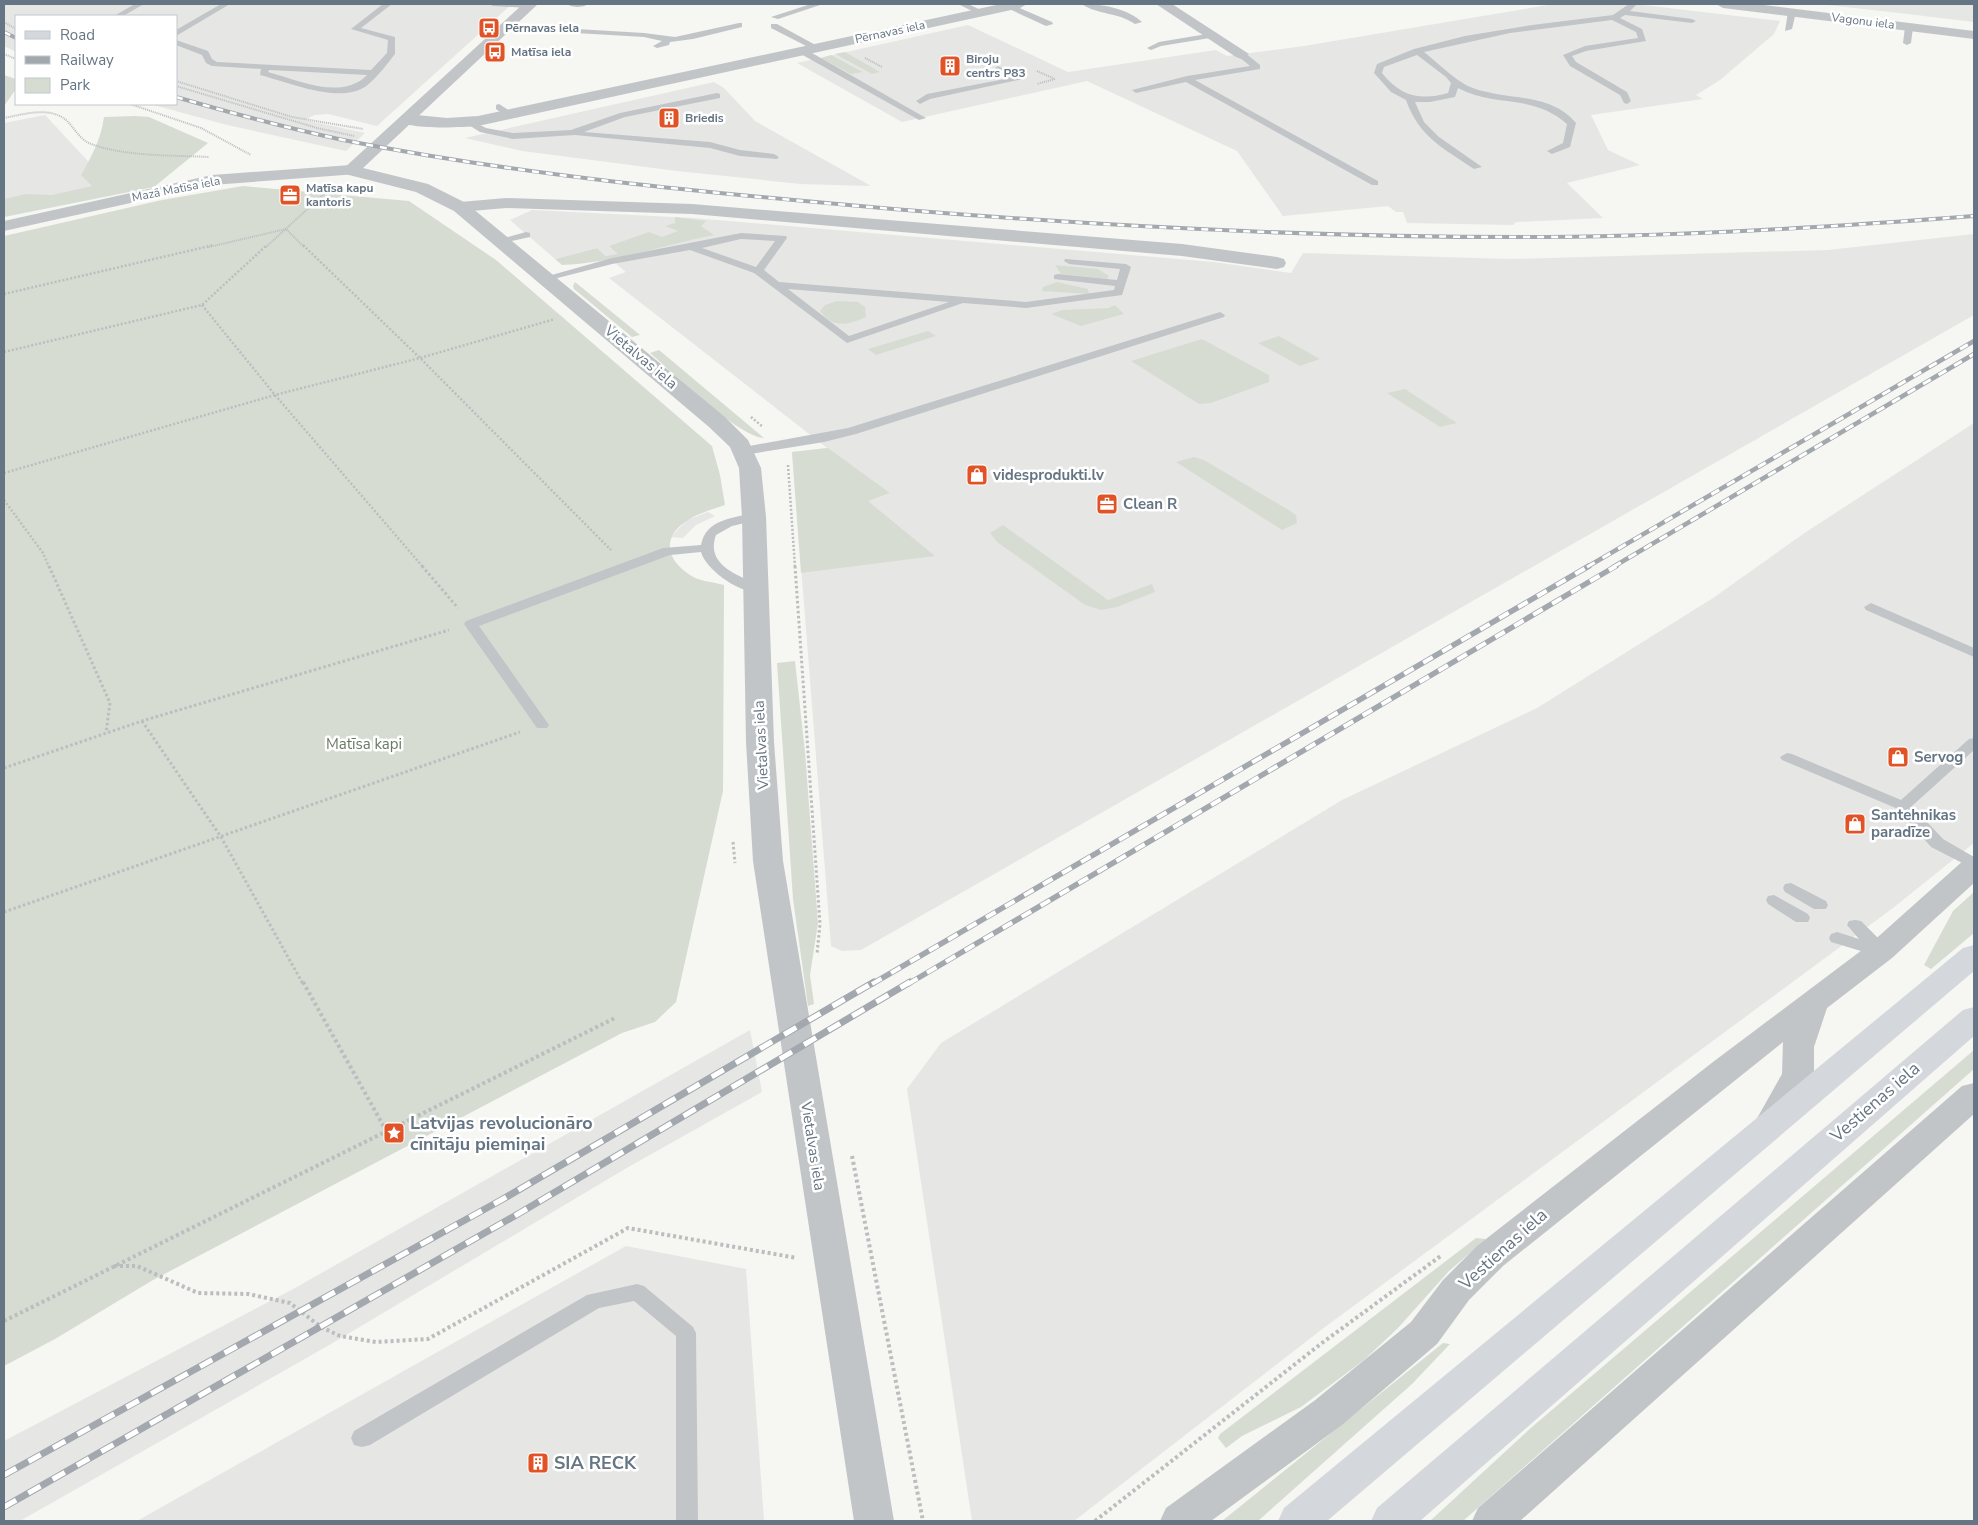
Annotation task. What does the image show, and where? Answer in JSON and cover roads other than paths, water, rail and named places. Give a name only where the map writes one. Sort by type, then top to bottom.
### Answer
[{"type":"main road","points":[[1298,1521],[1772,1122],[1974,955]]},
{"type":"main road","name":"Vestienas iela","points":[[1391,1521],[1974,1018]]},
{"type":"street","points":[[1163,4],[1241,54]]},
{"type":"street","name":"Vagonu iela","points":[[1723,4],[1974,35]]},
{"type":"street","points":[[352,170],[530,5]]},
{"type":"street","name":"Pērnavas iela","points":[[406,120],[468,122],[504,111],[809,50],[1015,5]]},
{"type":"street","name":"Mazā Matīsa iela","points":[[4,226],[212,180],[352,170]]},
{"type":"street","name":"Vietalvas iela","points":[[352,170],[422,188],[460,207],[502,240],[717,422],[736,440],[744,451],[750,468],[754,517],[760,742],[768,860],[874,1521]]},
{"type":"street","points":[[460,207],[513,203],[692,209],[1182,250],[1277,263]]},
{"type":"street","name":"Vestienas iela","points":[[1180,1521],[1328,1413],[1424,1333],[1456,1290],[1490,1256],[1725,1070],[1812,1006],[1881,951],[1974,865]]},
{"type":"street","points":[[1772,1122],[1798,1074],[1798,1047],[1812,1006]]},
{"type":"street","points":[[1492,1521],[1974,1095]]},
{"type":"lane","points":[[120,15],[140,4]]},
{"type":"lane","points":[[178,33],[226,4]]},
{"type":"lane","points":[[266,68],[263,73],[332,91],[361,86],[391,54],[392,39],[355,29],[388,4]]},
{"type":"lane","points":[[493,4],[530,5]]},
{"type":"lane","points":[[571,4],[584,4]]},
{"type":"lane","points":[[819,4],[775,22],[809,50],[922,118]]},
{"type":"lane","points":[[962,4],[981,12]]},
{"type":"lane","points":[[1086,4],[1106,11],[1124,12],[1134,8]]},
{"type":"lane","points":[[1624,13],[1633,4]]},
{"type":"lane","points":[[1015,5],[1049,24]]},
{"type":"lane","points":[[1124,12],[1138,22]]},
{"type":"lane","points":[[1788,29],[1792,12]]},
{"type":"lane","points":[[1477,167],[1436,139],[1420,123],[1410,100],[1384,82],[1378,73],[1380,66],[1417,51],[1499,32],[1612,17],[1624,13],[1692,21]]},
{"type":"lane","points":[[1612,17],[1638,31],[1643,39],[1576,50],[1567,55],[1573,64],[1624,94],[1627,101]]},
{"type":"lane","points":[[506,27],[644,34],[666,39],[688,39],[707,32],[739,25]]},
{"type":"lane","points":[[1907,43],[1909,27]]},
{"type":"lane","points":[[1151,48],[1159,44],[1213,35]]},
{"type":"lane","points":[[657,46],[666,43],[666,39]]},
{"type":"lane","points":[[178,43],[205,53],[209,61],[214,64],[374,73]]},
{"type":"lane","points":[[1417,51],[1466,90],[1528,100],[1552,109],[1566,117],[1572,123],[1567,145],[1552,151]]},
{"type":"lane","points":[[1136,90],[1257,67],[1241,54]]},
{"type":"lane","points":[[899,105],[936,99],[936,97],[1019,79],[998,69]]},
{"type":"lane","points":[[1187,79],[1375,183]]},
{"type":"lane","points":[[1410,100],[1432,101],[1452,95],[1455,83]]},
{"type":"lane","points":[[572,134],[623,115],[717,96]]},
{"type":"lane","points":[[468,122],[483,130],[512,136],[572,134],[710,145],[740,153],[774,157]]},
{"type":"lane","points":[[502,240],[526,235]]},
{"type":"lane","points":[[546,278],[612,261],[741,236],[782,238],[758,271]]},
{"type":"lane","points":[[691,247],[758,271],[847,340],[966,300]]},
{"type":"lane","points":[[776,285],[1026,305],[1118,293],[1126,267],[1069,261]]},
{"type":"lane","points":[[1058,277],[1121,284]]},
{"type":"lane","points":[[744,451],[824,438],[852,431],[1220,315]]},
{"type":"lane","points":[[754,517],[713,530],[708,538],[706,548],[708,558],[721,571],[756,588]]},
{"type":"lane","points":[[542,724],[471,624],[668,551],[706,548]]},
{"type":"lane","points":[[1871,607],[1974,653]]},
{"type":"lane","points":[[1904,806],[1974,742]]},
{"type":"lane","points":[[1787,757],[1904,806],[1937,843],[1974,865]]},
{"type":"lane","points":[[1791,888],[1820,905]]},
{"type":"lane","points":[[1774,900],[1802,918]]},
{"type":"lane","points":[[1855,925],[1881,951]]},
{"type":"lane","points":[[1837,938],[1881,951]]},
{"type":"lane","points":[[362,1438],[594,1301],[637,1292],[686,1333],[687,1521]]},
{"type":"railway","points":[[4,32],[15,38]]},
{"type":"railway","points":[[178,98],[259,120],[343,140],[480,164],[617,182],[755,197],[1056,221],[1384,236],[1547,237],[1761,230],[1974,216]]},
{"type":"railway","points":[[1587,567],[1974,341]]},
{"type":"railway","points":[[1613,567],[1974,354]]},
{"type":"railway","points":[[872,984],[1589,566]]},
{"type":"railway","points":[[908,984],[1616,566]]},
{"type":"railway","points":[[4,1475],[503,1199],[874,982]]},
{"type":"railway","points":[[4,1507],[518,1214],[910,982]]},
{"type":"place","name":"Pērnavas iela","points":[[489,28]]},
{"type":"place","name":"Matīsa iela","points":[[495,52]]},
{"type":"place","name":"Biroju centrs P83","points":[[950,66]]},
{"type":"place","name":"Briedis","points":[[669,118]]},
{"type":"place","name":"Matīsa kapu kantoris","points":[[290,195]]},
{"type":"place","name":"videsprodukti.lv","points":[[977,475]]},
{"type":"place","name":"Clean R","points":[[1107,504]]},
{"type":"place","name":"Servog","points":[[1898,757]]},
{"type":"place","name":"Santehnikas paradīze","points":[[1855,824]]},
{"type":"place","name":"Latvijas revolucionāro cīnītāju piemiņai","points":[[394,1133]]},
{"type":"place","name":"SIA RECK","points":[[538,1463]]},
{"type":"park label","name":"Matīsa kapi","points":[[364,744]]}]
